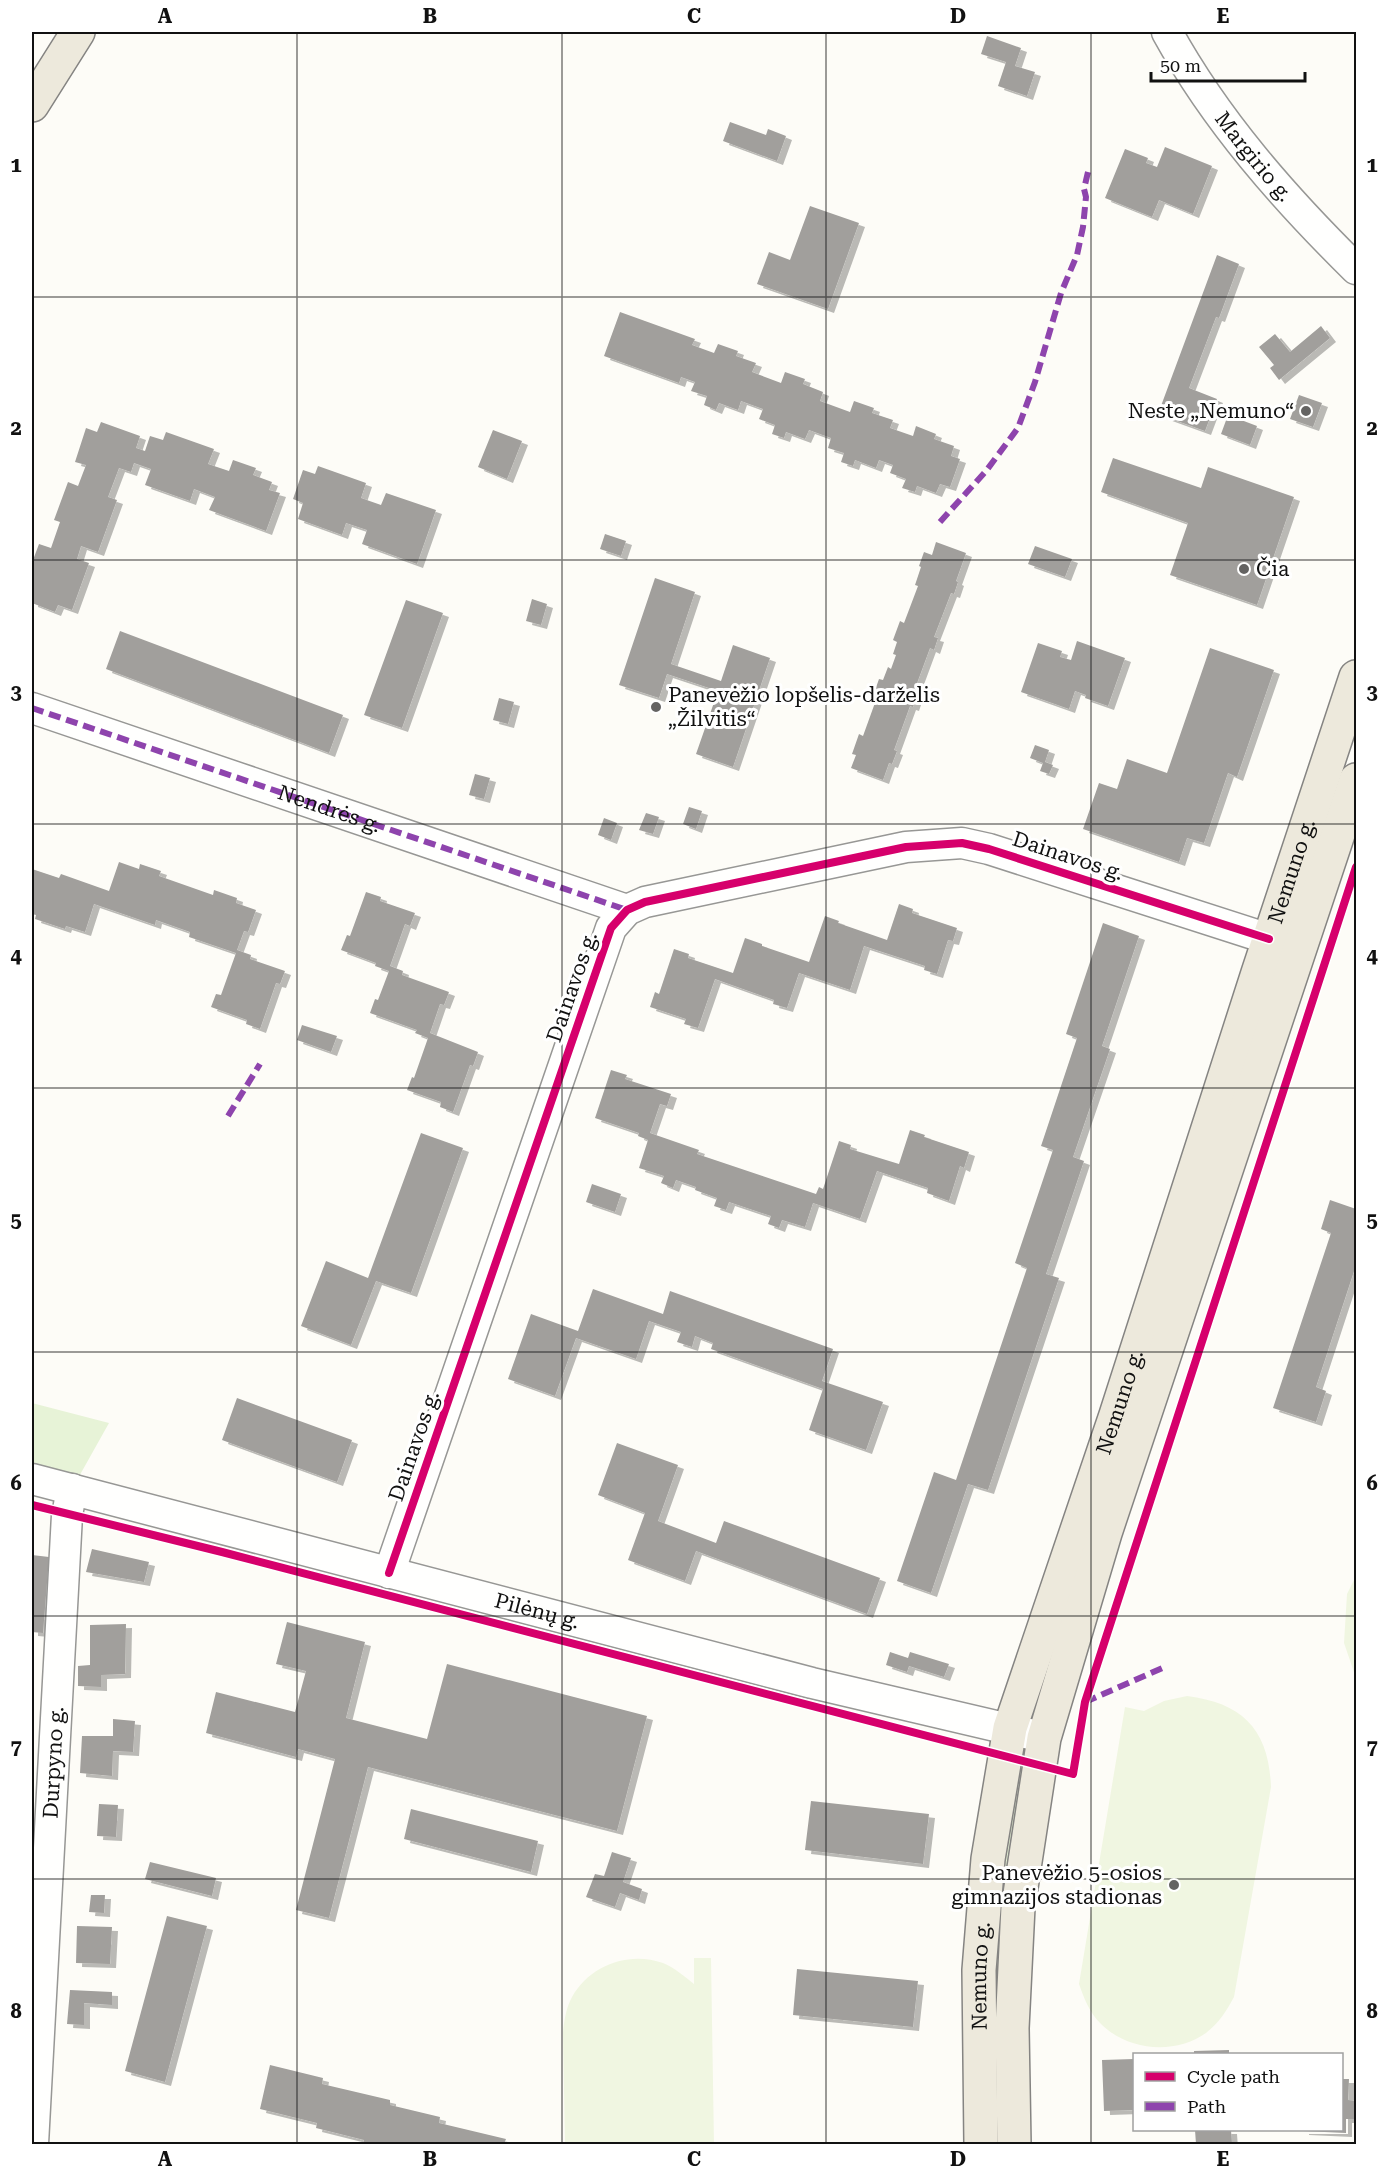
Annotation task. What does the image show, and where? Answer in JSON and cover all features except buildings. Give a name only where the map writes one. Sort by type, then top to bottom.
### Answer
[{"type":"main road","points":[[32,105],[78,32]]},
{"type":"main road","name":"Nemuno g.","points":[[981,2145],[979,1970],[988,1859],[1010,1728],[1119,1403],[1356,677]]},
{"type":"main road","name":"Nemuno g.","points":[[1014,2145],[1012,2028],[1018,1907],[1044,1738],[1105,1533],[1356,780]]},
{"type":"street","name":"Margirio g.","points":[[1167,32],[1229,129],[1312,225],[1356,269]]},
{"type":"street","name":"Nendrės g.","points":[[32,708],[627,910]]},
{"type":"street","name":"Dainavos g.","points":[[389,1573],[611,928],[627,910],[645,902],[879,851],[936,843],[962,843],[989,849],[1269,939]]},
{"type":"street","name":"Pilėnų g.","points":[[32,1479],[812,1683],[1010,1728],[1044,1738]]},
{"type":"street","name":"Durpyno g.","points":[[33,2145],[67,1515],[72,1489]]},
{"type":"green space","points":[[32,1403],[109,1423],[72,1489],[32,1479]]},
{"type":"green space","points":[[1356,1576],[1356,1678],[1344,1643],[1347,1594]]},
{"type":"green space","name":"Panevėžio 5-osios gimnazijos stadionas","points":[[1187,1696],[1223,1705],[1238,1713],[1249,1723],[1265,1750],[1271,1787],[1234,1997],[1215,2025],[1206,2033],[1180,2045],[1152,2047],[1124,2040],[1101,2024],[1090,2010],[1079,1984],[1125,1707],[1144,1711],[1164,1701]]},
{"type":"green space","points":[[1019,1769],[1028,1770],[1002,2144],[994,2144],[994,1967],[1000,1890]]},
{"type":"green space","points":[[694,1958],[711,1958],[714,2144],[565,2144],[563,2033],[572,1997],[589,1976],[612,1963],[624,1960],[650,1960],[663,1963],[694,1984]]},
{"type":"marked path","points":[[940,522],[986,471],[1018,428],[1035,382],[1061,293],[1077,255],[1083,227],[1086,197],[1084,189],[1088,172]]},
{"type":"marked path","points":[[32,708],[627,910]]},
{"type":"marked path","points":[[228,1116],[260,1064]]},
{"type":"marked path","points":[[1085,1702],[1167,1666]]},
{"type":"cycle path","points":[[389,1573],[611,928],[627,910],[645,902],[906,847],[962,843],[989,849],[1269,939]]},
{"type":"cycle path","points":[[32,1505],[222,1552],[1073,1774],[1085,1702],[1356,867]]},
{"type":"place","name":"Neste „Nemuno“","points":[[1306,411]]},
{"type":"place","name":"Čia","points":[[1244,569]]},
{"type":"place","name":"Panevėžio lopšelis-darželis „Žilvitis“","points":[[656,707]]},
{"type":"place","name":"Panevėžio 5-osios gimnazijos stadionas","points":[[1174,1885]]}]
